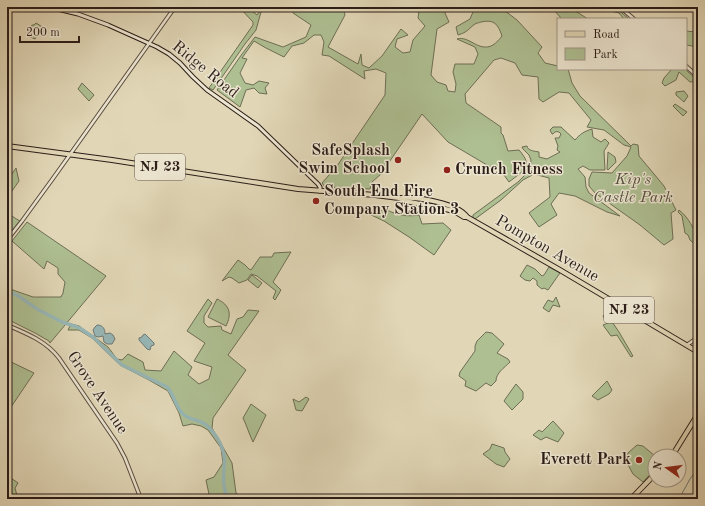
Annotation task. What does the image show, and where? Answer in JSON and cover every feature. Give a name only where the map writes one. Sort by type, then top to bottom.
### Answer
[{"type":"main road","name":"Ridge Road","points":[[49,7],[69,11],[108,25],[161,49],[172,56],[207,90],[258,126],[318,184],[320,191]]},
{"type":"main road","name":"Pompton Avenue","points":[[7,146],[70,154],[298,189],[399,198],[446,209],[467,217],[567,274],[698,352]]},
{"type":"main road","points":[[677,448],[698,414]]},
{"type":"main road","points":[[631,499],[647,482]]},
{"type":"street","points":[[7,240],[175,7]]},
{"type":"street","points":[[620,7],[633,18]]},
{"type":"street","points":[[687,67],[698,77]]},
{"type":"street","name":"Grove Avenue","points":[[7,324],[42,342],[52,349],[59,358],[117,443],[125,458],[141,499]]},
{"type":"street","points":[[687,345],[698,338]]},
{"type":"green space","points":[[239,7],[247,7],[257,15],[263,7],[267,7],[261,12],[256,30],[213,90],[209,88],[253,25],[253,22]]},
{"type":"green space","name":"Kip's Castle Park","points":[[293,7],[343,8],[345,15],[328,47],[358,64],[361,54],[362,65],[369,68],[382,56],[401,29],[408,35],[397,39],[395,47],[403,53],[410,52],[413,40],[425,26],[418,18],[419,11],[430,7],[447,7],[445,13],[449,22],[437,29],[431,75],[437,82],[446,85],[448,91],[455,92],[456,84],[453,72],[455,64],[474,64],[478,54],[475,47],[457,39],[466,39],[479,46],[488,47],[493,45],[502,36],[495,23],[489,21],[475,24],[466,32],[458,35],[456,27],[470,19],[473,12],[471,7],[500,7],[517,20],[542,47],[538,53],[545,63],[557,66],[557,70],[568,70],[572,83],[580,96],[631,146],[633,144],[638,145],[639,156],[664,186],[676,210],[671,213],[673,239],[664,245],[640,225],[595,193],[589,186],[589,179],[592,172],[612,173],[627,156],[631,147],[624,145],[604,130],[587,127],[591,120],[569,93],[559,92],[543,102],[539,99],[538,77],[522,75],[515,63],[501,58],[494,60],[465,94],[466,103],[501,127],[501,133],[508,151],[519,150],[526,160],[523,171],[509,182],[504,175],[448,142],[422,114],[381,174],[372,182],[370,189],[325,187],[322,183],[337,166],[385,95],[386,73],[376,69],[364,71],[365,79],[329,56],[322,55],[324,42],[321,35],[314,35],[304,43],[292,46],[284,57],[254,41],[242,58],[247,59],[240,73],[245,83],[253,85],[259,81],[269,83],[265,88],[267,94],[259,93],[254,88],[246,90],[240,107],[217,90],[255,37],[283,47],[306,37],[311,25],[293,13]]},
{"type":"green space","points":[[551,7],[562,7],[564,10],[569,7],[586,18],[561,18]]},
{"type":"green space","points":[[604,7],[615,7],[628,18],[623,18],[619,13],[607,10]]},
{"type":"green space","points":[[36,23],[44,28],[43,34],[37,36],[35,39],[26,35],[32,25]]},
{"type":"green space","points":[[687,31],[696,32],[693,36],[698,41],[698,47],[687,45]]},
{"type":"green space","points":[[671,70],[686,70],[698,81],[690,82],[679,72],[676,80],[665,86],[662,83],[664,78]]},
{"type":"green space","points":[[82,83],[94,95],[89,101],[78,89]]},
{"type":"green space","points":[[684,91],[688,96],[684,102],[676,95],[676,92]]},
{"type":"green space","points":[[675,104],[687,112],[683,116],[673,106]]},
{"type":"green space","points":[[553,127],[561,127],[575,140],[583,133],[592,129],[593,137],[601,142],[605,139],[609,143],[604,151],[605,170],[590,170],[583,166],[578,169],[585,177],[586,187],[589,193],[620,216],[607,212],[575,196],[559,193],[551,204],[557,215],[539,227],[529,213],[550,197],[549,178],[534,174],[523,180],[501,200],[475,219],[473,215],[518,182],[527,173],[531,160],[529,155],[522,147],[527,146],[530,150],[539,152],[539,157],[547,159],[560,152],[557,150],[558,146],[555,138],[559,138],[561,134],[559,132],[555,132],[552,134],[550,130]]},
{"type":"green space","points":[[608,152],[615,157],[616,162],[608,170],[607,169]]},
{"type":"green space","points":[[16,168],[19,181],[7,198],[7,181]]},
{"type":"green space","points":[[7,208],[9,209],[11,215],[20,221],[7,237]]},
{"type":"green space","points":[[387,210],[402,215],[419,215],[422,224],[443,223],[451,230],[434,255],[384,221],[365,212]]},
{"type":"green space","points":[[679,210],[693,228],[698,241],[698,247],[685,233],[682,216],[678,212]]},
{"type":"green space","points":[[27,222],[106,276],[50,343],[35,333],[7,319],[7,288],[33,297],[61,297],[63,293],[65,282],[58,274],[58,268],[47,261],[44,269],[12,241]]},
{"type":"green space","points":[[291,252],[273,282],[281,290],[275,300],[273,298],[276,291],[257,276],[251,274],[247,280],[239,283],[229,277],[222,281],[238,260],[251,270],[260,257],[272,257],[274,253]]},
{"type":"green space","points":[[527,265],[535,269],[542,276],[549,267],[560,273],[548,290],[544,288],[542,289],[537,285],[537,281],[533,278],[530,281],[525,280],[520,276]]},
{"type":"green space","points":[[252,275],[262,283],[258,288],[248,280]]},
{"type":"green space","points":[[556,297],[560,307],[553,305],[549,312],[543,308],[548,300],[553,302]]},
{"type":"green space","points":[[208,299],[212,303],[204,316],[204,323],[208,327],[221,326],[222,330],[231,334],[237,319],[243,317],[248,310],[259,311],[228,355],[246,370],[213,418],[212,428],[232,463],[236,493],[243,499],[210,499],[206,480],[214,477],[223,463],[221,448],[208,430],[201,426],[192,424],[183,426],[179,413],[168,391],[120,365],[92,338],[79,330],[68,330],[71,324],[79,326],[108,347],[117,359],[122,360],[128,354],[143,362],[145,370],[161,371],[174,351],[192,367],[188,375],[199,384],[209,379],[212,367],[194,361],[205,343],[187,331]]},
{"type":"green space","points":[[217,299],[225,304],[229,310],[229,318],[226,326],[208,317]]},
{"type":"green space","points":[[606,313],[633,356],[631,357],[617,335],[611,336],[603,325],[608,323],[603,316]]},
{"type":"green space","points":[[486,332],[492,333],[504,344],[497,353],[508,359],[510,362],[499,373],[496,381],[491,386],[486,383],[476,391],[465,386],[466,381],[459,376],[460,372],[475,351],[477,341]]},
{"type":"green space","points":[[7,360],[34,373],[7,413]]},
{"type":"green space","points":[[607,381],[612,390],[609,394],[598,400],[592,396]]},
{"type":"green space","points":[[516,384],[523,392],[523,399],[512,410],[504,401]]},
{"type":"green space","points":[[306,397],[309,399],[302,411],[296,410],[293,399],[299,402]]},
{"type":"green space","points":[[251,404],[266,415],[253,442],[243,418]]},
{"type":"green space","points":[[553,421],[564,433],[558,442],[546,437],[541,440],[533,435],[539,430],[542,432]]},
{"type":"green space","points":[[492,444],[504,448],[510,459],[504,467],[496,464],[483,454],[490,449]]},
{"type":"green space","points":[[637,445],[643,446],[647,449],[647,478],[643,482],[633,474],[626,461],[628,453]]},
{"type":"green space","points":[[7,473],[18,483],[15,488],[18,499],[12,499],[7,486]]},
{"type":"water","points":[[97,325],[101,326],[105,330],[105,334],[110,333],[113,335],[115,339],[112,344],[107,344],[104,342],[103,336],[95,336],[93,330]]},
{"type":"water","points":[[145,334],[154,343],[150,350],[147,349],[139,340],[139,338]]},
{"type":"waterway","points":[[7,292],[17,295],[37,309],[62,322],[81,329],[93,337],[122,365],[167,387],[182,413],[208,427],[215,434],[220,443],[224,455],[224,480],[228,499]]},
{"type":"waterway","points":[[679,499],[698,468]]},
{"type":"place","name":"SafeSplash Swim School","points":[[398,160]]},
{"type":"place","name":"Crunch Fitness","points":[[447,170]]},
{"type":"place","name":"South End Fire Company Station 3","points":[[316,201]]},
{"type":"place","name":"Everett Park","points":[[639,460]]}]
